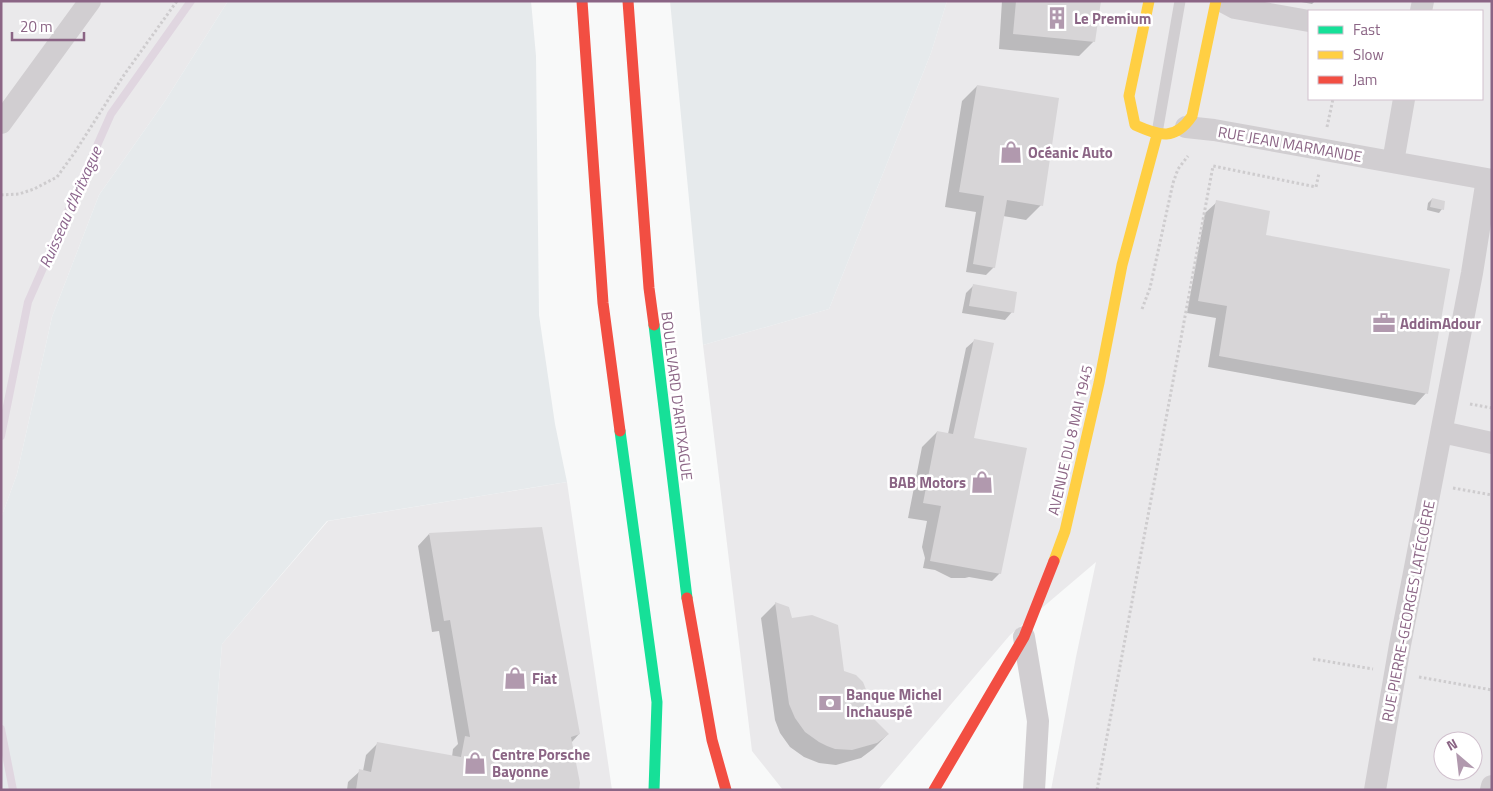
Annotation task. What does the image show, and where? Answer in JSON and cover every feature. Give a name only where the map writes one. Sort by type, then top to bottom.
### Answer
[{"type":"main road","points":[[582,1],[603,303],[657,702],[654,790]]},
{"type":"main road","name":"BOULEVARD D'ARITXAGUE","points":[[628,1],[649,288],[687,594],[712,740],[726,790]]},
{"type":"main road","points":[[1149,1],[1129,96],[1134,125],[1157,135],[1169,136],[1186,127],[1192,116],[1216,1]]},
{"type":"main road","name":"AVENUE DU 8 MAI 1945","points":[[934,790],[1024,637],[1047,582],[1065,531],[1099,383],[1122,265],[1157,135]]},
{"type":"main road","name":"AVENUE DU 8 MAI 1945","points":[[926,790],[967,736]]},
{"type":"street","points":[[1,123],[90,1]]},
{"type":"street","points":[[1222,1],[1235,8],[1308,21]]},
{"type":"street","points":[[1393,162],[1404,100]]},
{"type":"street","name":"RUE JEAN MARMANDE","points":[[1186,127],[1489,179]]},
{"type":"street","name":"RUE PIERRE-GEORGES LATÉCOÈRE","points":[[1374,790],[1489,179]]},
{"type":"street","points":[[1442,432],[1492,443]]},
{"type":"street","points":[[1024,637],[1038,721],[1034,790]]},
{"type":"lane","points":[[1157,135],[1180,1]]},
{"type":"path","points":[[1,195],[19,194],[58,177],[76,152],[124,75],[176,1]]},
{"type":"path","points":[[1096,790],[1213,166],[1316,187],[1333,100]]},
{"type":"path","points":[[1467,403],[1492,408]]},
{"type":"path","points":[[1451,488],[1492,495]]},
{"type":"shaded area","points":[[1,1],[228,1],[165,101],[99,195],[52,317],[17,474],[1,518]]},
{"type":"shaded area","points":[[228,1],[531,1],[536,56],[539,315],[555,424],[567,482],[327,521],[222,644],[210,790],[1,790],[1,518],[17,474],[52,317],[99,195],[165,101]]},
{"type":"shaded area","points":[[670,1],[947,1],[931,53],[829,309],[703,345]]},
{"type":"shaded area","points":[[947,1],[1492,1],[1492,790],[1051,790],[1096,562],[1010,635],[878,790],[783,790],[752,751],[703,345],[829,309],[931,53]]},
{"type":"shaded area","points":[[567,482],[612,790],[210,790],[222,644],[328,521]]},
{"type":"building","name":"Le Premium","points":[[1016,1],[1101,1],[1095,42],[1013,34]]},
{"type":"building","points":[[977,85],[1059,98],[1043,206],[1007,200],[995,268],[973,264],[984,196],[959,192]]},
{"type":"building","points":[[1432,198],[1445,201],[1444,210],[1430,207]]},
{"type":"building","points":[[1216,200],[1270,211],[1266,235],[1450,269],[1428,394],[1219,356],[1227,306],[1198,301]]},
{"type":"building","points":[[973,284],[1017,292],[1014,313],[969,306]]},
{"type":"building","points":[[974,339],[994,343],[974,438],[1027,448],[1001,574],[930,561],[941,506],[923,503],[937,431],[953,434]]},
{"type":"building","name":"Fiat","points":[[542,527],[580,734],[571,737],[580,783],[579,790],[356,790],[359,769],[371,772],[377,742],[461,757],[465,736],[470,737],[450,620],[444,621],[429,533]]},
{"type":"building","points":[[775,602],[789,607],[792,618],[812,615],[838,625],[844,671],[856,675],[863,682],[867,692],[866,703],[863,708],[889,734],[877,743],[852,750],[835,749],[827,746],[805,732],[795,718],[789,704]]},
{"type":"waterway","name":"Ruisseau d'Aritxague","points":[[1,436],[28,302],[111,114],[191,1]]},
{"type":"waterway","name":"Ruisseau d'Aritxague","points":[[1,729],[13,790]]},
{"type":"traffic: fast","points":[[654,325],[687,598]]},
{"type":"traffic: fast","points":[[620,431],[657,702],[654,790]]},
{"type":"traffic: slow","points":[[1149,1],[1129,96],[1135,125],[1160,134],[1173,133],[1179,130],[1192,116],[1216,1]]},
{"type":"traffic: slow","points":[[1054,561],[1065,531],[1099,383],[1122,265],[1157,135]]},
{"type":"traffic: jam","points":[[582,1],[603,303],[620,431]]},
{"type":"traffic: jam","points":[[628,1],[649,288],[654,325]]},
{"type":"traffic: jam","points":[[934,790],[1024,637],[1054,561]]},
{"type":"traffic: jam","points":[[687,598],[712,740],[726,790]]},
{"type":"place","name":"Le Premium","points":[[1057,18]]},
{"type":"place","name":"Océanic Auto","points":[[1011,152]]},
{"type":"place","name":"AddimAdour","points":[[1384,323]]},
{"type":"place","name":"BAB Motors","points":[[982,482]]},
{"type":"place","name":"Fiat","points":[[515,678]]},
{"type":"place","name":"Banque Michel Inchauspé","points":[[830,703]]},
{"type":"place","name":"Centre Porsche Bayonne","points":[[475,763]]}]
